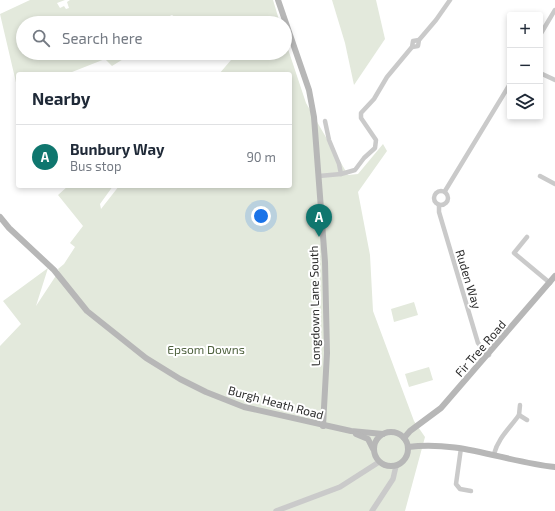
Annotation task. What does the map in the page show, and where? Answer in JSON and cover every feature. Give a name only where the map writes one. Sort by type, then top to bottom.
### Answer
[{"type":"main road","name":"Longdown Lane South","points":[[278,0],[284,16]]},
{"type":"main road","name":"Longdown Lane South","points":[[292,41],[309,90],[314,117],[319,176],[325,262],[327,353],[323,426]]},
{"type":"main road","name":"Burgh Heath Road","points":[[0,217],[9,228],[51,266],[87,311],[159,367],[206,392],[234,404],[323,426],[351,431],[383,434]]},
{"type":"main road","name":"Fir Tree Road","points":[[404,438],[416,426],[442,408],[489,355],[555,276]]},
{"type":"main road","name":"Fir Tree Road","points":[[394,432],[416,426]]},
{"type":"main road","name":"Burgh Heath Road","points":[[351,431],[364,436],[373,449]]},
{"type":"main road","points":[[394,432],[404,438],[408,447],[403,461],[396,466],[388,466],[379,462],[375,456],[373,449],[377,439],[383,434],[394,432]]},
{"type":"main road","points":[[408,447],[433,445],[461,448],[494,454],[528,463],[555,467]]},
{"type":"street","points":[[319,176],[341,174],[355,170],[364,158],[375,148],[376,140],[361,118],[361,113],[374,99],[387,77],[412,47],[413,41],[419,40],[450,0]]},
{"type":"street","points":[[543,30],[555,10]]},
{"type":"street","points":[[543,74],[555,80]]},
{"type":"street","name":"Ruden Way","points":[[445,191],[507,89]]},
{"type":"street","points":[[325,121],[329,140],[340,164],[341,174]]},
{"type":"street","points":[[540,176],[555,184]]},
{"type":"street","name":"Ruden Way","points":[[439,205],[444,204],[448,200],[448,195],[445,191],[439,190],[434,194],[433,199],[439,205],[439,212],[478,343],[489,355]]},
{"type":"street","points":[[527,237],[514,253],[550,283]]},
{"type":"street","points":[[494,454],[499,441],[519,415],[520,405]]},
{"type":"street","points":[[519,415],[527,420]]},
{"type":"street","points":[[461,448],[456,484],[460,489],[471,491]]},
{"type":"street","points":[[276,511],[340,487],[379,462]]},
{"type":"street","points":[[372,511],[393,479],[396,466]]},
{"type":"green space","points":[[30,0],[65,0],[57,3],[60,8],[64,6],[66,9],[69,8],[67,2],[70,0],[273,0],[278,16],[16,16],[16,60],[102,60],[72,72],[16,72],[16,82],[0,14]]},
{"type":"green space","points":[[332,0],[376,0],[385,39],[354,85],[345,43]]},
{"type":"green space","points":[[106,60],[122,60],[112,66]]},
{"type":"green space","name":"Epsom Downs","points":[[231,60],[292,60],[306,103],[348,175],[358,174],[383,144],[387,151],[358,192],[370,255],[373,311],[414,421],[425,437],[405,511],[0,511],[0,346],[21,324],[3,301],[48,268],[36,306],[59,271],[58,269],[64,264],[75,247],[70,243],[83,226],[58,195],[66,188],[112,188],[100,204],[101,209],[117,188],[292,188],[292,72],[221,72]]},
{"type":"green space","points":[[414,302],[418,315],[394,322],[391,309]]},
{"type":"green space","points":[[429,367],[433,380],[409,387],[405,374]]},
{"type":"place","name":"Bunbury Way","points":[[319,237]]}]
